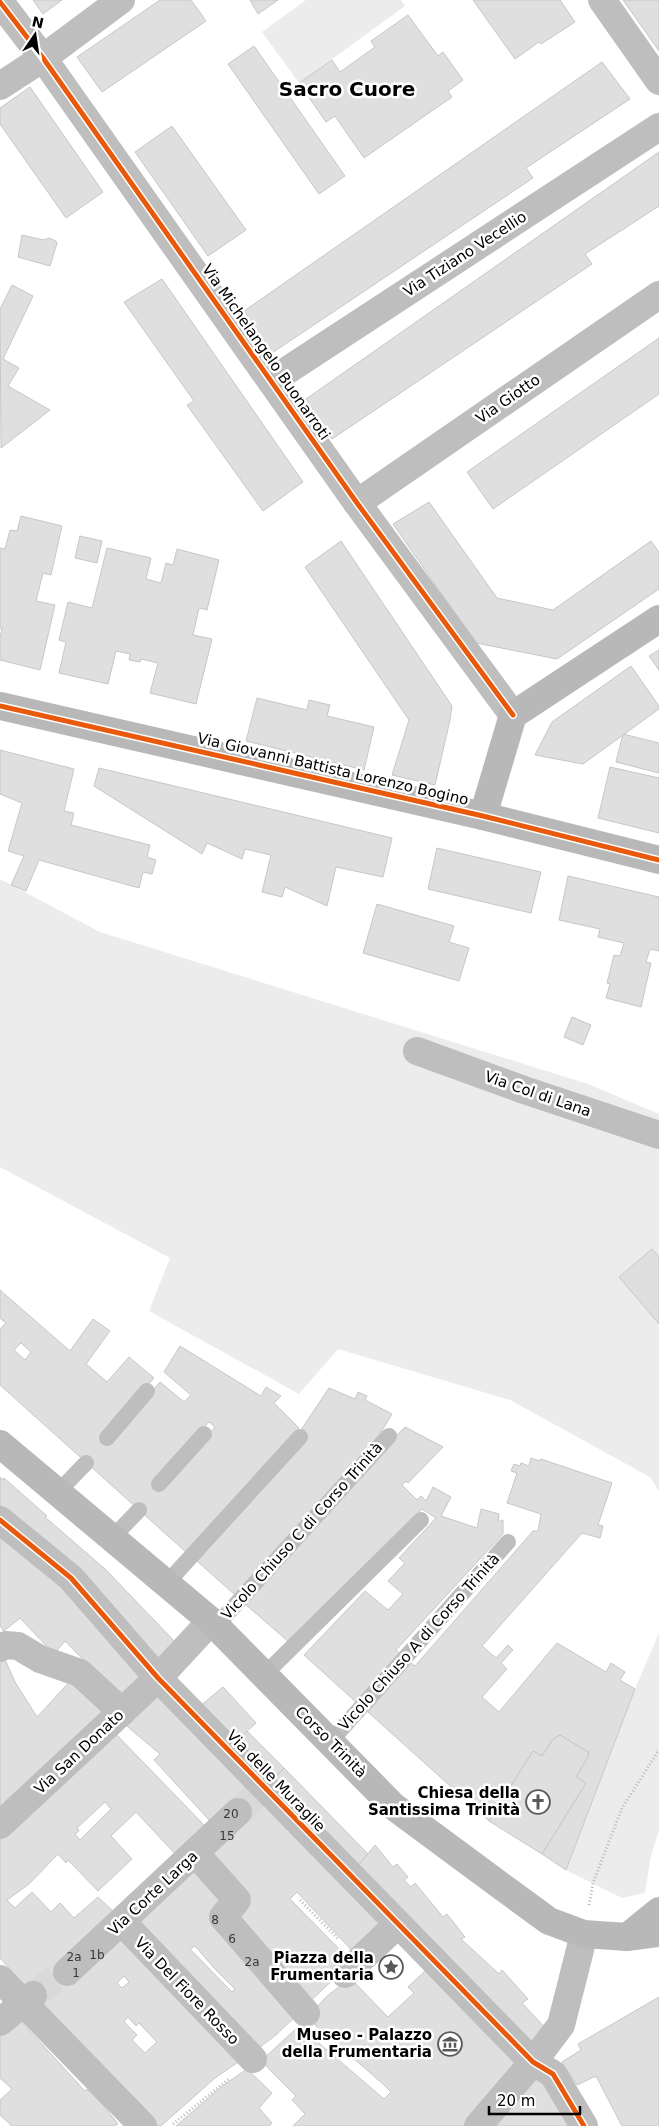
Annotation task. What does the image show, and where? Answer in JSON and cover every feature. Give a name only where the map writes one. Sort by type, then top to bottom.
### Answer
[{"type":"street","points":[[0,86],[43,58],[121,0]]},
{"type":"street","points":[[602,0],[659,81]]},
{"type":"street","name":"Via Michelangelo Buonarroti","points":[[0,2],[43,58],[357,502],[513,715]]},
{"type":"street","name":"Via Tiziano Vecellio","points":[[271,381],[659,127]]},
{"type":"street","name":"Via Giotto","points":[[357,502],[659,295]]},
{"type":"street","points":[[483,816],[513,715],[659,619]]},
{"type":"street","name":"Via Giovanni Battista Lorenzo Bogino","points":[[0,706],[483,816],[659,860]]},
{"type":"street","name":"Via Col di Lana","points":[[417,1051],[659,1136]]},
{"type":"street","name":"Corso Trinità","points":[[0,1444],[213,1624],[393,1806],[548,1921],[584,1934],[627,1937],[659,1933]]},
{"type":"street","name":"Via delle Muraglie","points":[[0,1520],[71,1578],[158,1678],[262,1789],[533,2062],[553,2074],[584,2126]]},
{"type":"street","points":[[158,1678],[213,1624]]},
{"type":"street","points":[[0,1648],[6,1645],[18,1646],[40,1659],[80,1673],[122,1712]]},
{"type":"street","name":"Via San Donato","points":[[0,1825],[158,1678]]},
{"type":"street","name":"Via Corte Larga","points":[[67,1972],[238,1812]]},
{"type":"street","points":[[195,1853],[237,1900],[223,1917],[306,2013]]},
{"type":"street","points":[[627,1937],[659,1911]]},
{"type":"street","name":"Via Del Fiore Rosso","points":[[122,1922],[253,2059]]},
{"type":"street","points":[[352,1968],[398,1924]]},
{"type":"street","points":[[478,2126],[533,2062],[561,2025],[584,1934]]},
{"type":"street","points":[[0,1979],[27,1998],[133,2123]]},
{"type":"street","points":[[0,2022],[27,1998]]},
{"type":"lane","points":[[107,1438],[147,1392]]},
{"type":"lane","points":[[159,1484],[204,1434]]},
{"type":"lane","name":"Vicolo Chiuso C di Corso Trinità","points":[[213,1624],[389,1436]]},
{"type":"lane","points":[[166,1584],[300,1437]]},
{"type":"lane","points":[[58,1492],[86,1462]]},
{"type":"lane","points":[[112,1538],[139,1510]]},
{"type":"lane","points":[[264,1674],[421,1520]]},
{"type":"lane","name":"Vicolo Chiuso A di Corso Trinità","points":[[330,1742],[508,1542]]},
{"type":"path","points":[[593,1883],[622,1808],[659,1750]]},
{"type":"path","points":[[300,1900],[352,1968]]},
{"type":"shaded area","points":[[306,0],[401,0],[405,6],[299,83],[262,32]]},
{"type":"shaded area","points":[[0,879],[100,932],[588,1084],[659,1114],[659,1491],[650,1477],[510,1400],[338,1349],[299,1394],[149,1311],[170,1258],[0,1167]]},
{"type":"shaded area","points":[[659,1633],[659,1830],[651,1856],[645,1893],[622,1898],[566,1870],[635,1689]]},
{"type":"building","points":[[33,0],[62,0],[43,14]]},
{"type":"building","points":[[160,0],[191,0],[206,21],[102,92],[77,57]]},
{"type":"building","points":[[250,0],[278,0],[258,14]]},
{"type":"building","points":[[473,0],[560,0],[575,22],[541,44],[539,42],[515,59]]},
{"type":"building","points":[[623,0],[659,0],[659,51]]},
{"type":"building","points":[[408,15],[438,56],[443,52],[463,80],[448,91],[452,97],[364,158],[335,116],[326,122],[299,83],[332,60],[340,72],[375,47],[371,41]]},
{"type":"building","points":[[254,46],[345,176],[319,194],[228,64]]},
{"type":"building","points":[[602,62],[630,99],[526,168],[533,178],[272,353],[244,311]]},
{"type":"building","points":[[30,87],[103,192],[66,218],[0,124],[0,108]]},
{"type":"building","points":[[172,126],[246,230],[208,256],[135,152]]},
{"type":"building","points":[[659,152],[659,206],[585,254],[592,264],[332,439],[306,399]]},
{"type":"building","points":[[22,235],[43,240],[49,238],[56,241],[50,266],[18,257]]},
{"type":"building","points":[[162,279],[303,482],[263,511],[187,405],[194,401],[124,302]]},
{"type":"building","points":[[12,285],[33,296],[3,359],[19,368],[8,386],[50,410],[1,448],[0,309]]},
{"type":"building","points":[[659,338],[659,394],[493,509],[467,472]]},
{"type":"building","points":[[429,502],[497,598],[553,610],[651,541],[659,552],[659,589],[557,659],[476,643],[393,524]]},
{"type":"building","points":[[21,516],[62,526],[51,575],[43,573],[36,601],[55,605],[40,670],[0,660],[2,628],[0,628],[0,548],[5,549],[10,530],[17,531]]},
{"type":"building","points":[[80,536],[102,541],[97,563],[75,558]]},
{"type":"building","points":[[341,541],[452,706],[435,785],[392,775],[409,720],[305,567]]},
{"type":"building","points":[[107,548],[151,558],[146,579],[161,583],[166,563],[173,565],[177,549],[219,560],[207,610],[199,608],[193,635],[212,639],[196,704],[150,693],[158,663],[141,659],[140,662],[129,660],[130,654],[116,651],[108,684],[59,673],[66,642],[59,640],[68,602],[92,608]]},
{"type":"building","points":[[659,650],[659,670],[649,656]]},
{"type":"building","points":[[631,666],[659,706],[659,709],[583,764],[535,755],[552,722]]},
{"type":"building","points":[[257,698],[307,710],[309,700],[330,705],[327,716],[374,727],[364,770],[246,741]]},
{"type":"building","points":[[623,734],[659,743],[659,773],[616,762]]},
{"type":"building","points":[[0,750],[74,769],[64,811],[74,813],[71,825],[150,845],[147,857],[156,860],[152,874],[143,872],[139,888],[39,860],[26,891],[11,885],[24,856],[8,851],[22,803],[0,794]]},
{"type":"building","points":[[610,767],[659,778],[659,833],[598,818]]},
{"type":"building","points":[[99,768],[392,838],[383,877],[336,867],[327,906],[285,887],[282,897],[262,892],[271,855],[245,849],[242,859],[207,843],[202,854],[94,786]]},
{"type":"building","points":[[437,848],[541,872],[531,913],[428,889]]},
{"type":"building","points":[[568,876],[659,897],[659,951],[650,949],[646,962],[651,963],[641,1007],[606,998],[610,984],[607,983],[614,955],[620,956],[624,943],[598,937],[600,929],[559,920]]},
{"type":"building","points":[[377,904],[454,926],[449,942],[469,948],[459,981],[363,953]]},
{"type":"building","points":[[572,1017],[591,1025],[583,1045],[564,1037]]},
{"type":"building","points":[[652,1249],[659,1257],[659,1324],[619,1277]]},
{"type":"building","points":[[0,1290],[70,1351],[93,1319],[110,1331],[86,1364],[107,1382],[129,1357],[154,1378],[103,1435],[110,1441],[160,1382],[184,1402],[191,1395],[164,1372],[180,1346],[261,1396],[266,1387],[281,1396],[274,1403],[299,1428],[187,1553],[0,1385],[0,1329],[6,1323],[0,1318]],"holes":[[[21,1343],[31,1352],[25,1360],[14,1350]],[[209,1422],[215,1427],[185,1461],[154,1480]]]},
{"type":"building","points":[[329,1388],[355,1399],[358,1392],[367,1396],[365,1400],[392,1414],[381,1432],[341,1480],[235,1595],[197,1561],[301,1430]]},
{"type":"building","points":[[405,1427],[443,1447],[408,1483],[406,1481],[402,1485],[417,1500],[421,1496],[426,1501],[433,1487],[451,1497],[441,1516],[477,1528],[481,1509],[499,1514],[498,1522],[503,1520],[503,1534],[396,1650],[400,1654],[357,1703],[304,1655],[365,1591],[388,1610],[403,1594],[388,1581],[405,1563],[399,1558],[436,1518],[422,1509],[290,1643],[245,1604],[362,1472]]},
{"type":"building","points":[[531,1458],[540,1461],[541,1459],[612,1483],[598,1525],[603,1526],[600,1538],[582,1533],[482,1646],[496,1658],[508,1645],[513,1650],[501,1663],[507,1669],[482,1697],[499,1712],[557,1643],[606,1672],[611,1663],[625,1672],[620,1680],[635,1689],[566,1870],[542,1854],[586,1783],[576,1777],[588,1757],[588,1752],[560,1735],[553,1739],[542,1756],[533,1751],[489,1821],[368,1712],[411,1663],[415,1666],[533,1531],[538,1531],[541,1514],[507,1503],[517,1473],[511,1471],[514,1464],[520,1466],[521,1463],[529,1466]]},
{"type":"building","points":[[0,1477],[3,1480],[4,1478],[47,1516],[45,1517],[105,1569],[179,1646],[162,1663],[67,1561],[0,1505]]},
{"type":"building","points":[[0,1527],[65,1583],[148,1675],[123,1700],[65,1641],[54,1654],[20,1618],[4,1631],[0,1626]]},
{"type":"building","points":[[3,1655],[15,1682],[37,1717],[74,1677],[111,1712],[0,1819],[0,1656]]},
{"type":"building","points":[[159,1686],[394,1922],[358,1957],[297,1892],[290,1899],[352,1962],[307,2004],[233,1921],[250,1904],[206,1856],[181,1860],[136,1812],[111,1836],[132,1859],[98,1891],[68,1860],[66,1863],[58,1854],[29,1884],[7,1900],[15,1908],[32,1892],[51,1912],[60,1903],[74,1918],[98,1897],[114,1912],[124,1930],[247,2056],[215,2078],[161,2126],[158,2126],[0,1958],[0,1837],[112,1730],[205,1826],[210,1821],[154,1760],[160,1754],[122,1722]],"holes":[[[105,1802],[111,1809],[80,1840],[75,1834],[79,1831],[77,1828]],[[124,1976],[129,1982],[122,1988],[117,1983]],[[128,2017],[136,2026],[139,2023],[157,2042],[145,2053],[132,2040],[137,2035],[124,2022]]]},
{"type":"building","points":[[223,1687],[256,1723],[232,1745],[199,1707]]},
{"type":"building","points":[[247,1731],[284,1768],[270,1783],[232,1745]]},
{"type":"building","name":"Chiesa della Santissima Trinità","points":[[560,1735],[588,1752],[588,1757],[576,1777],[586,1783],[542,1854],[489,1821],[533,1751],[542,1756],[553,1739]]},
{"type":"building","points":[[284,1768],[368,1854],[357,1867],[270,1783]]},
{"type":"building","points":[[375,1845],[393,1867],[397,1864],[408,1877],[404,1880],[411,1887],[415,1883],[443,1917],[447,1914],[465,1937],[461,1939],[499,1974],[502,1970],[528,1999],[522,2003],[550,2033],[532,2049],[357,1867]]},
{"type":"building","points":[[197,1864],[229,1901],[300,2012],[276,2035],[252,2053],[131,1922]],"holes":[[[195,1946],[235,1989],[232,1992],[190,1949]]]},
{"type":"building","points":[[425,1971],[518,2067],[469,2126],[293,2126],[305,2114],[292,2100],[296,2096],[261,2061],[299,2026],[384,2099],[391,2092],[307,2018],[326,1997],[350,1978],[388,2017],[414,1993],[408,1987]]},
{"type":"building","points":[[659,1997],[659,2126],[622,2126],[596,2076],[577,2085],[562,2062],[581,2050],[578,2044]]},
{"type":"building","points":[[17,2017],[85,2091],[87,2089],[103,2105],[118,2124],[115,2126],[12,2126],[0,2115],[0,2100],[12,2089],[0,2078],[0,2032]]},
{"type":"building","points":[[247,2069],[272,2093],[259,2108],[272,2123],[269,2126],[176,2126],[221,2087]]},
{"type":"building","points":[[541,2074],[574,2126],[495,2126]]},
{"type":"tunnel","points":[[238,1812],[259,1792]]},
{"type":"tunnel","points":[[33,1995],[67,1972]]},
{"type":"cycle path","points":[[0,2],[43,58],[357,503],[513,715]]},
{"type":"cycle path","points":[[0,706],[483,816],[659,860]]},
{"type":"cycle path","points":[[0,1520],[71,1578],[158,1678],[533,2062],[553,2074],[584,2126]]},
{"type":"place","name":"Chiesa della Santissima Trinità","points":[[538,1802]]},
{"type":"place","name":"Piazza della Frumentaria","points":[[391,1967]]},
{"type":"place","name":"Museo - Palazzo della Frumentaria","points":[[450,2044]]},
{"type":"district","name":"Sacro Cuore","points":[[347,89]]}]
